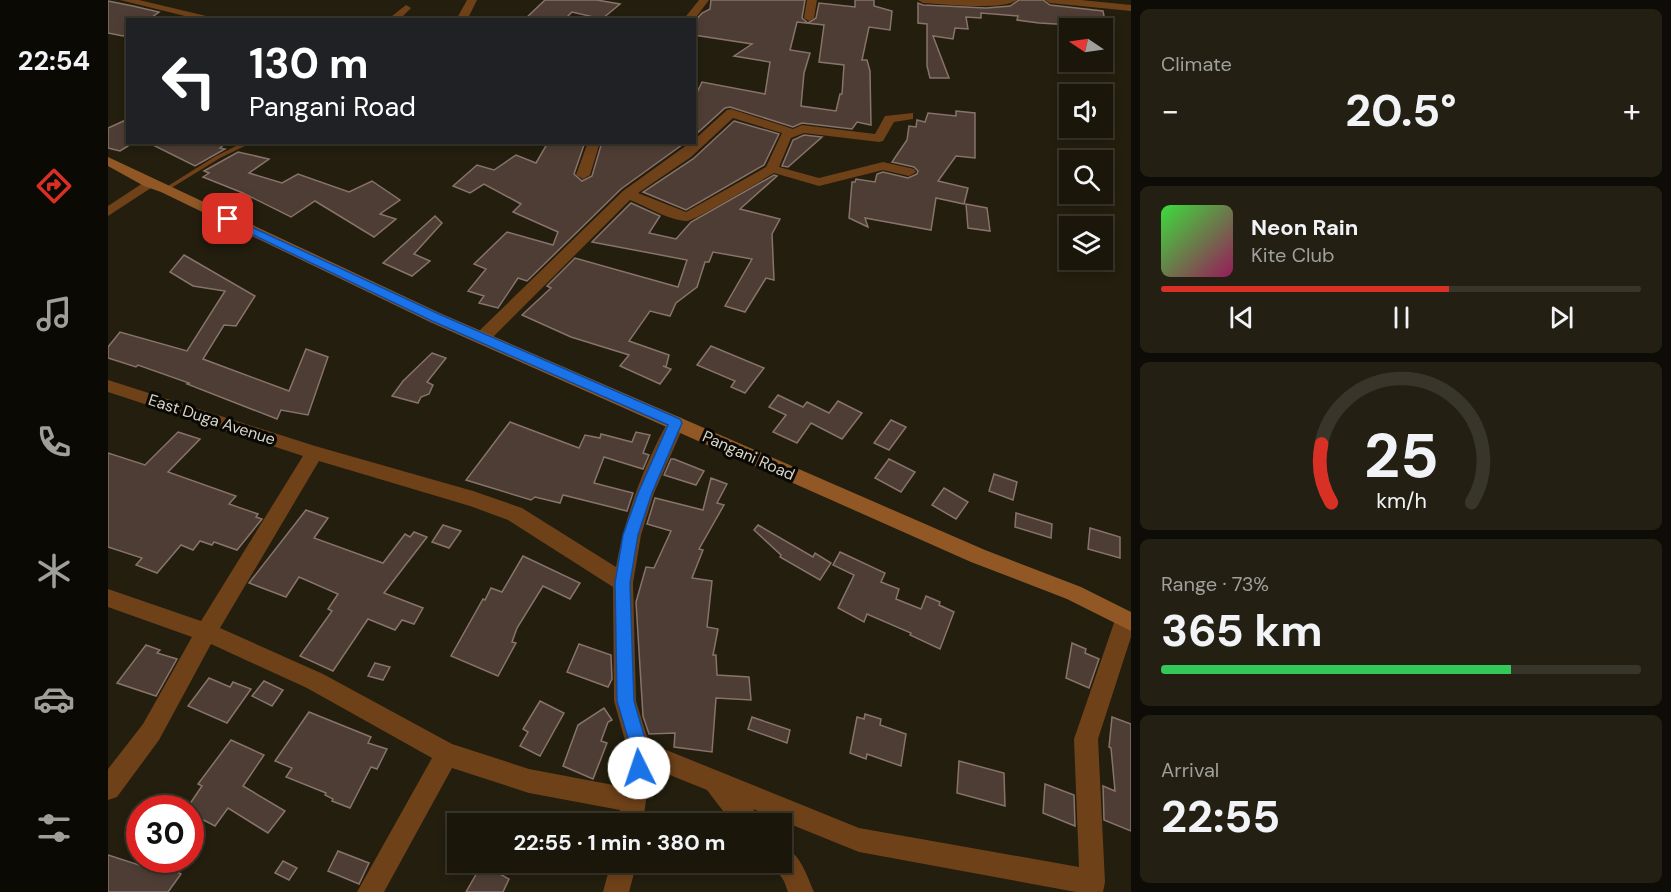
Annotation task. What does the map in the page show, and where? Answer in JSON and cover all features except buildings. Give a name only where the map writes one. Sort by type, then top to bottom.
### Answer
[{"type":"main road","name":"Pangani Road","points":[[108,161],[149,183],[166,189],[351,279],[978,556],[1074,593],[1129,623]]},
{"type":"street","points":[[125,0],[209,18]]},
{"type":"street","points":[[462,18],[472,0]]},
{"type":"street","points":[[690,18],[704,0]]},
{"type":"street","points":[[809,18],[812,0]]},
{"type":"street","points":[[923,0],[994,2],[1012,0]]},
{"type":"street","points":[[1050,0],[1131,8]]},
{"type":"street","points":[[394,18],[406,8]]},
{"type":"street","points":[[483,337],[628,194],[686,154],[731,113],[794,133]]},
{"type":"street","points":[[628,194],[664,208],[675,215],[688,218],[772,169],[786,136],[802,129],[879,138],[889,119],[909,116]]},
{"type":"street","points":[[583,175],[593,144]]},
{"type":"street","points":[[772,169],[819,183],[883,166],[909,172]]},
{"type":"street","points":[[108,212],[149,183]]},
{"type":"street","name":"East Duga Avenue","points":[[108,386],[315,453],[472,499],[515,514],[622,583]]},
{"type":"street","points":[[633,813],[640,752],[625,701],[622,583],[631,535],[645,493],[676,423]]},
{"type":"street","points":[[108,788],[151,732],[206,632],[315,453]]},
{"type":"street","points":[[108,598],[206,632],[315,681],[447,754],[529,781],[635,801]]},
{"type":"street","points":[[640,752],[859,840],[1091,887],[1086,740],[1129,623]]},
{"type":"street","points":[[370,892],[447,754]]},
{"type":"street","points":[[715,784],[740,813]]},
{"type":"street","points":[[792,871],[801,892]]},
{"type":"street","points":[[616,892],[621,873]]},
{"type":"lane","points":[[166,189],[246,144]]},
{"type":"route","points":[[228,219],[436,318],[676,423],[645,493],[631,535],[622,583],[625,701],[640,752],[639,768]]}]
